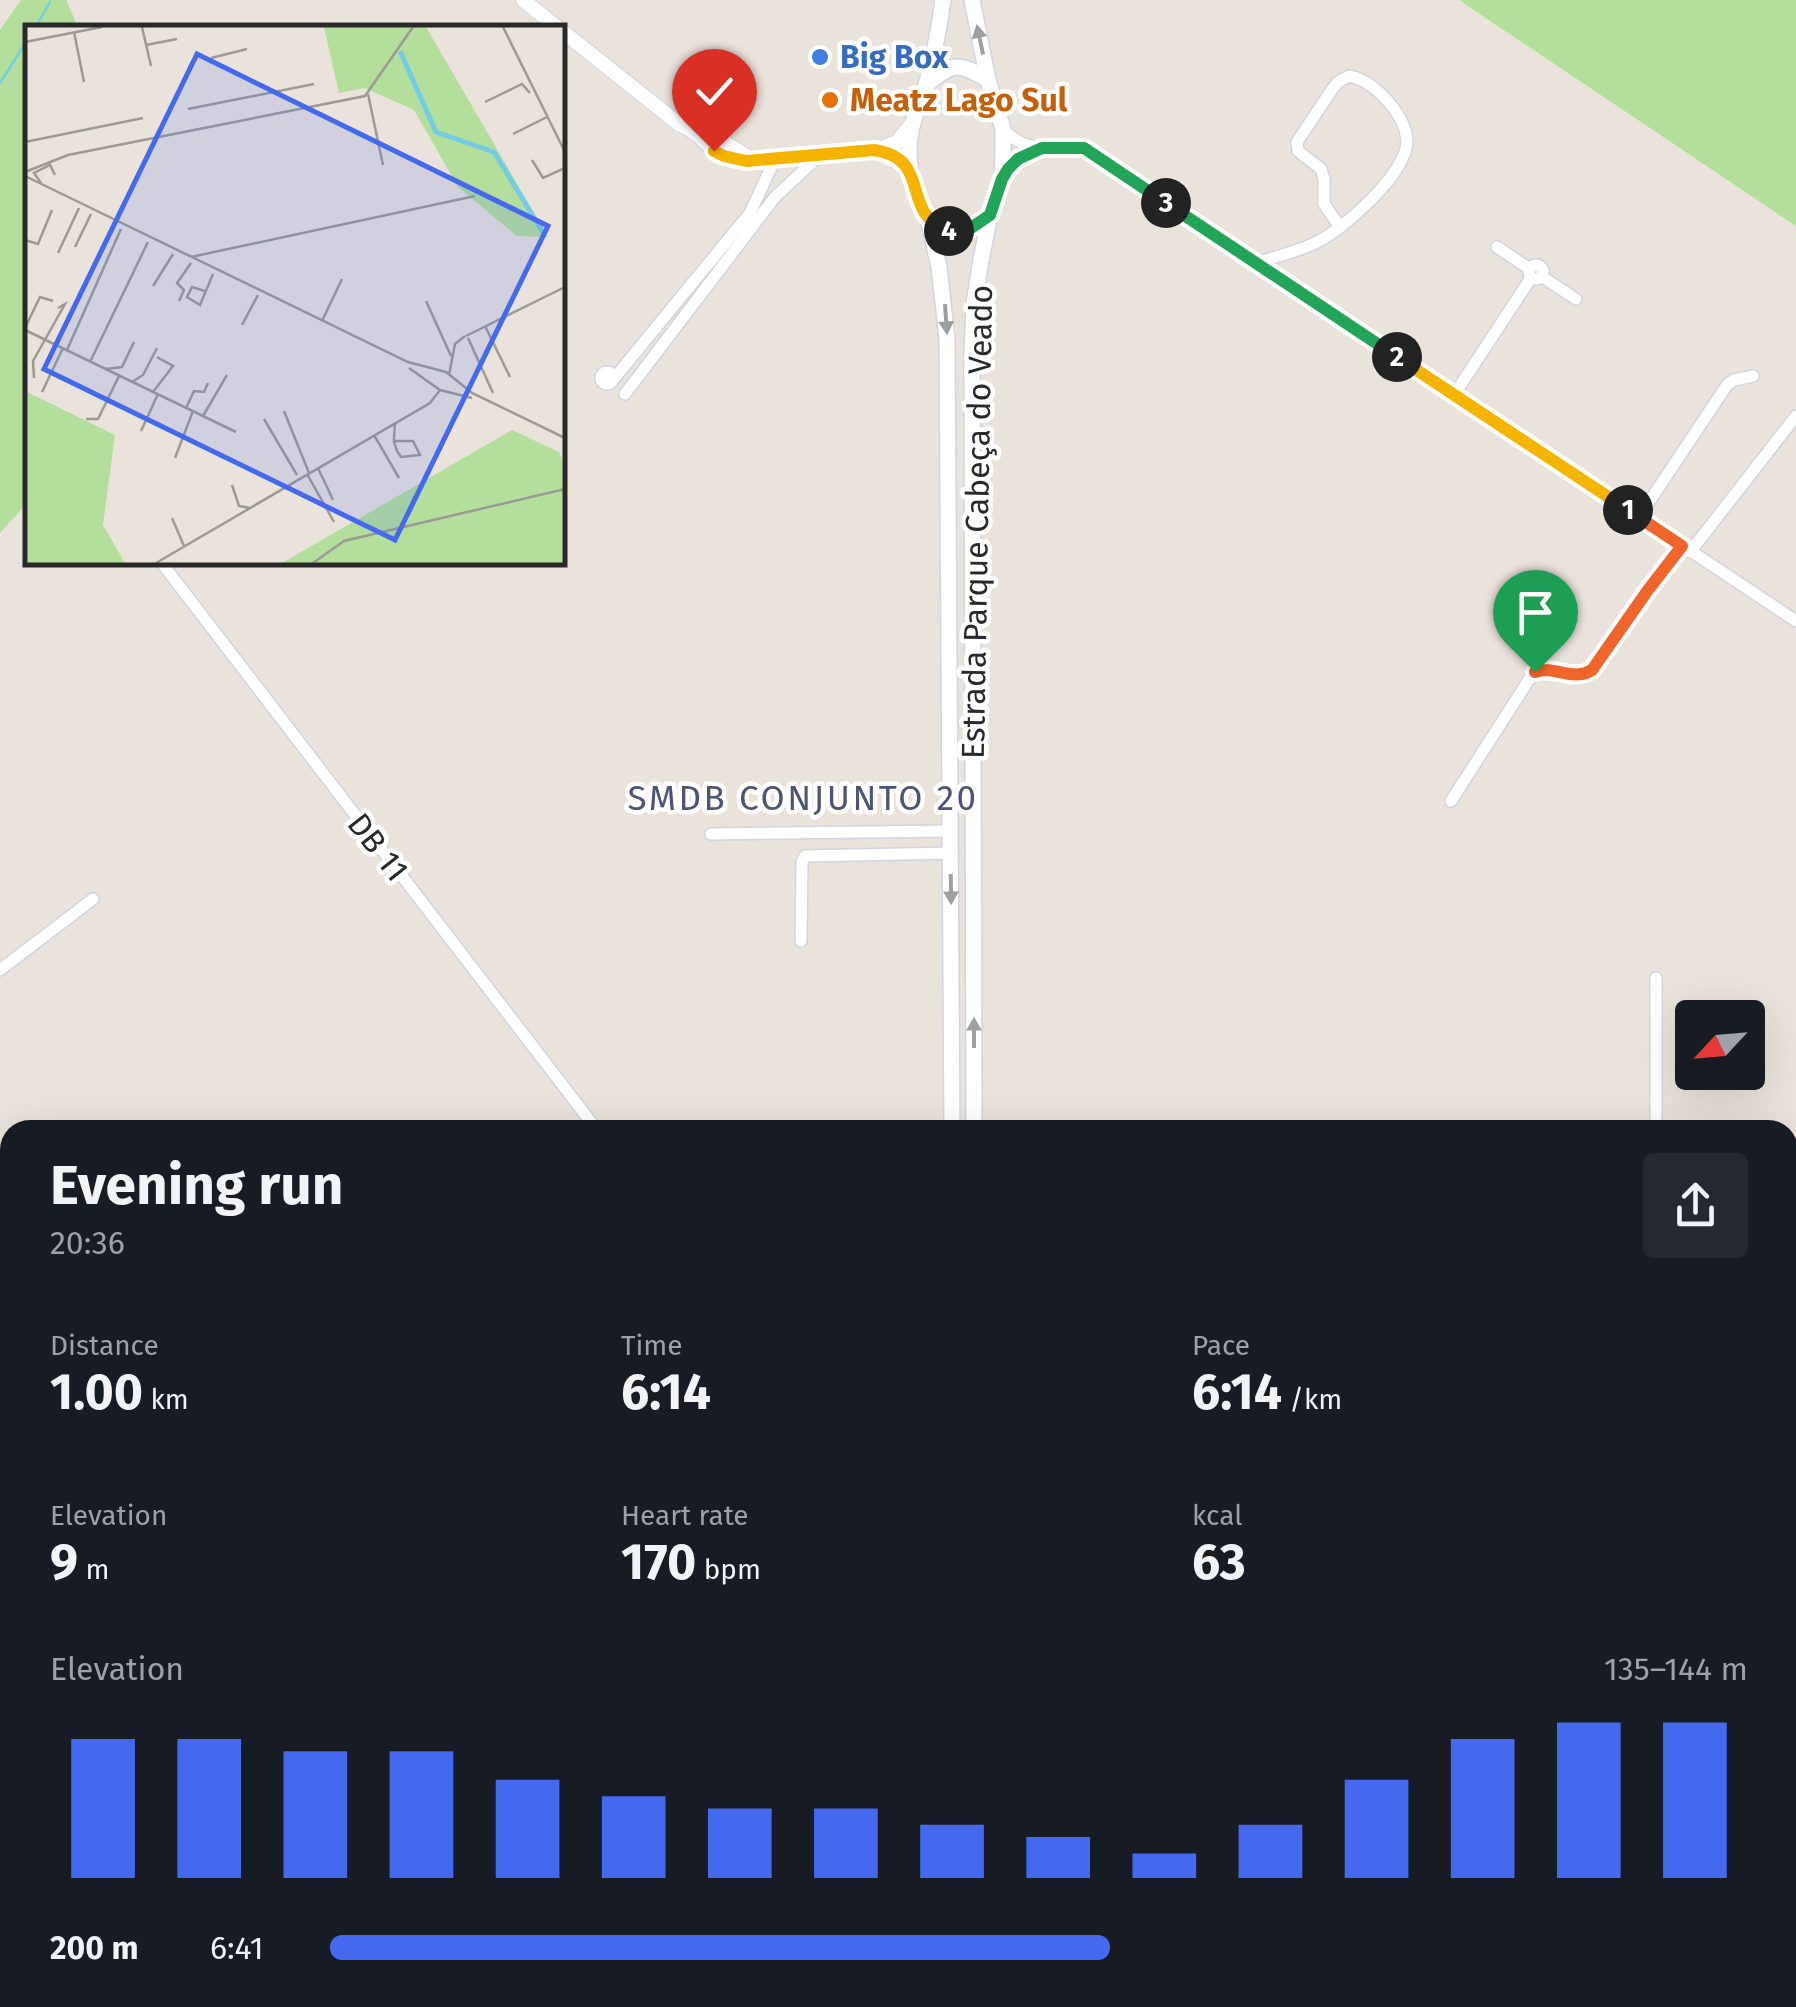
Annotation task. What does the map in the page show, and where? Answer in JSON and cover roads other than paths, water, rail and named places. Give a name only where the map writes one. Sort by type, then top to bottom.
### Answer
[{"type":"main road","points":[[942,0],[927,84],[909,143],[911,174],[922,208],[930,222],[956,232],[968,230],[990,215],[1002,179],[1003,129],[988,80],[972,0]]},
{"type":"main road","points":[[927,84],[957,66],[988,80]]},
{"type":"main road","name":"Estrada Parque Cabeça do Veado","points":[[974,1120],[972,354],[974,304],[990,215]]},
{"type":"main road","name":"Estrada Parque Cabeça do Veado","points":[[930,222],[947,338],[952,1120]]},
{"type":"street","points":[[523,0],[555,25]]},
{"type":"street","points":[[565,33],[680,125],[706,133],[710,125],[736,151],[758,161]]},
{"type":"street","points":[[1256,263],[1314,244],[1340,226],[1390,178],[1402,160],[1407,143],[1399,116],[1390,103],[1362,80],[1349,76],[1333,88],[1298,142],[1298,150],[1321,169],[1324,204],[1340,226]]},
{"type":"street","points":[[695,128],[707,145],[724,156],[758,161],[874,150],[897,142],[914,121]]},
{"type":"street","points":[[1003,129],[1016,142],[1042,148],[1084,148],[1796,622]]},
{"type":"street","points":[[1002,179],[1018,159],[1042,148]]},
{"type":"street","points":[[874,150],[899,158],[911,174]]},
{"type":"street","points":[[625,394],[775,196],[819,156]]},
{"type":"street","points":[[609,377],[624,369],[750,212],[775,159]]},
{"type":"street","points":[[1497,247],[1576,299]]},
{"type":"street","points":[[1454,395],[1534,274]]},
{"type":"street","points":[[1639,517],[1727,385],[1752,376]]},
{"type":"street","points":[[1451,801],[1532,675],[1544,669],[1581,676],[1592,670],[1648,590],[1796,416]]},
{"type":"street","name":"DB 11","points":[[163,565],[589,1120]]},
{"type":"street","points":[[710,834],[950,831]]},
{"type":"street","points":[[801,941],[805,856],[950,853]]},
{"type":"street","points":[[0,970],[94,899]]},
{"type":"street","points":[[1656,978],[1656,1120]]},
{"type":"waterway","points":[[37,25],[50,2]]},
{"type":"waterway","points":[[0,83],[25,44]]},
{"type":"place","name":"Big Box","points":[[820,57]]},
{"type":"place","name":"Meatz Lago Sul","points":[[830,100]]},
{"type":"district","name":"SMDB CONJUNTO 20","points":[[803,798]]}]
